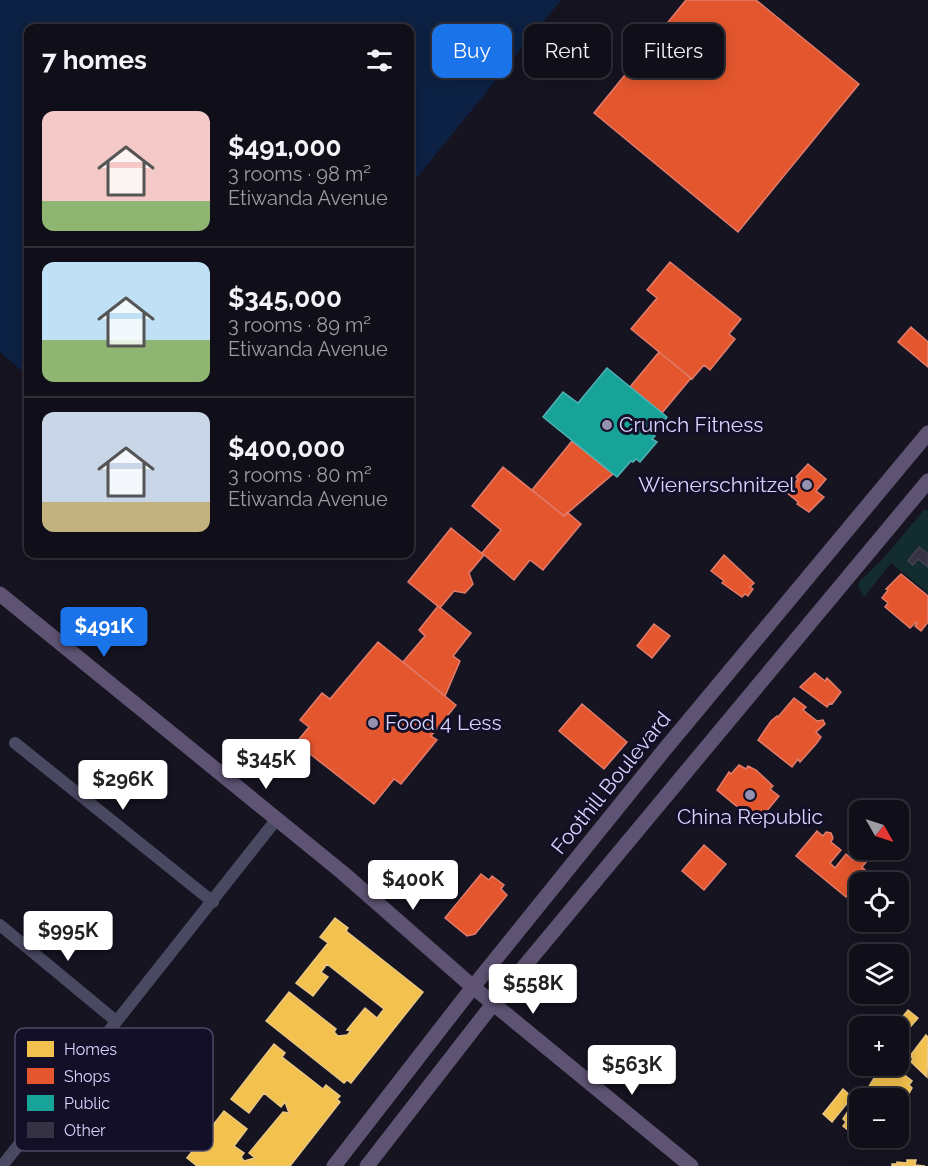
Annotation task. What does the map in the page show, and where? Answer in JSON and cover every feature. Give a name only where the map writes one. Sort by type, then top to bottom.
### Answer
[{"type":"main road","name":"Foothill Boulevard","points":[[334,1166],[473,987],[665,749],[928,433]]},
{"type":"main road","points":[[367,1166],[493,1004],[928,481]]},
{"type":"main road","points":[[0,594],[391,914],[493,1004],[691,1166]]},
{"type":"street","points":[[15,743],[213,902]]},
{"type":"street","points":[[110,1028],[276,820]]},
{"type":"street","points":[[0,925],[116,1021]]},
{"type":"street","points":[[2,1166],[15,1149]]},
{"type":"green space","points":[[925,509],[928,511],[928,593],[891,563],[864,597],[858,586],[860,581],[880,562]]},
{"type":"water","points":[[0,0],[561,0],[542,24],[524,24],[524,46],[512,60],[512,24],[432,24],[432,78],[498,78],[414,181],[414,24],[24,24],[24,373],[0,352]]},
{"type":"building: Homes","points":[[335,918],[348,928],[346,931],[423,992],[351,1083],[347,1080],[344,1083],[266,1021],[289,992],[336,1029],[334,1032],[338,1036],[347,1035],[351,1031],[347,1030],[365,1008],[377,1018],[384,1009],[327,964],[321,972],[328,977],[313,996],[296,983],[328,943],[320,937]]},
{"type":"building: Homes","points":[[908,1010],[918,1018],[909,1028],[909,1016],[903,1016]]},
{"type":"building: Homes","points":[[926,1035],[928,1037],[927,1077],[911,1062],[913,1059],[910,1056]]},
{"type":"building: Homes","points":[[274,1044],[285,1053],[282,1057],[323,1089],[326,1085],[340,1096],[337,1099],[340,1102],[290,1166],[197,1166],[187,1158],[193,1151],[213,1151],[213,1125],[224,1111],[247,1129],[234,1146],[244,1153],[241,1157],[244,1161],[255,1158],[249,1153],[283,1112],[289,1113],[285,1102],[281,1107],[264,1093],[249,1113],[231,1099]]},
{"type":"building: Homes","points":[[875,1076],[906,1076],[912,1081],[909,1085],[912,1088],[909,1094],[909,1088],[868,1088]]},
{"type":"building: Homes","points":[[843,1089],[849,1094],[849,1101],[832,1122],[823,1114]]},
{"type":"building: Homes","points":[[849,1110],[849,1131],[843,1126],[846,1122],[843,1119]]},
{"type":"building: Homes","points":[[907,1160],[916,1160],[915,1165],[925,1166],[892,1166],[897,1162],[907,1163]]},
{"type":"building: Shops","points":[[686,0],[756,0],[859,84],[738,232],[594,113],[623,77],[724,78],[724,24],[666,24]]},
{"type":"building: Shops","points":[[670,262],[741,319],[729,334],[735,339],[710,370],[704,365],[692,379],[631,329],[657,298],[647,290]]},
{"type":"building: Shops","points":[[911,327],[928,342],[928,367],[898,342]]},
{"type":"building: Shops","points":[[659,352],[691,378],[662,413],[630,387]]},
{"type":"building: Shops","points":[[572,441],[613,474],[564,516],[532,490]]},
{"type":"building: Shops","name":"Wienerschnitzel","points":[[808,464],[826,479],[816,491],[824,497],[809,512],[787,493],[798,479],[796,477]]},
{"type":"building: Shops","points":[[503,467],[564,516],[567,512],[581,524],[543,570],[530,560],[514,580],[482,553],[501,530],[472,506]]},
{"type":"building: Shops","points":[[451,528],[484,555],[469,573],[473,584],[465,593],[454,591],[440,608],[408,582]]},
{"type":"building: Shops","points":[[724,555],[754,583],[750,587],[753,589],[748,596],[745,594],[742,597],[722,583],[724,581],[711,571]]},
{"type":"building: Shops","points":[[901,574],[928,596],[928,622],[921,631],[915,626],[916,622],[910,628],[885,607],[888,603],[882,598],[888,590],[886,589]]},
{"type":"building: Shops","points":[[438,606],[471,633],[453,656],[460,661],[445,696],[403,662],[425,636],[419,630]]},
{"type":"building: Shops","points":[[654,624],[670,636],[652,658],[637,646]]},
{"type":"building: Shops","name":"Food 4 Less","points":[[378,642],[456,705],[431,736],[437,740],[401,784],[394,779],[374,804],[296,743],[309,727],[300,720],[322,693],[330,699]]},
{"type":"building: Shops","points":[[815,673],[825,681],[827,678],[841,692],[827,707],[800,687]]},
{"type":"building: Shops","points":[[794,698],[806,707],[803,710],[817,721],[823,720],[825,724],[816,732],[821,737],[816,744],[800,762],[798,759],[792,767],[758,740],[771,721],[778,717]]},
{"type":"building: Shops","points":[[582,704],[627,742],[604,769],[559,731]]},
{"type":"building: Shops","name":"China Republic","points":[[739,765],[746,769],[748,766],[756,770],[773,786],[770,789],[779,796],[757,823],[717,790],[729,772],[731,774]]},
{"type":"building: Shops","points":[[817,831],[823,836],[826,832],[831,833],[833,838],[831,842],[841,850],[830,863],[835,868],[846,854],[849,860],[867,861],[862,867],[867,872],[849,872],[849,893],[846,897],[796,856]]},
{"type":"building: Shops","points":[[704,845],[726,864],[704,890],[682,871]]},
{"type":"building: Shops","points":[[481,874],[489,880],[492,876],[504,885],[501,889],[507,895],[475,934],[467,936],[445,918]]},
{"type":"building: Public","name":"Crunch Fitness","points":[[607,368],[667,417],[653,434],[655,436],[652,439],[657,442],[640,462],[636,459],[631,461],[617,477],[543,417],[563,392],[578,403]]},
{"type":"building: Other","points":[[919,547],[928,554],[928,567],[918,559],[913,565],[908,561]]},
{"type":"place","name":"Crunch Fitness","points":[[607,425]]},
{"type":"place","name":"Wienerschnitzel","points":[[807,485]]},
{"type":"place","name":"Food 4 Less","points":[[373,723]]},
{"type":"place","name":"China Republic","points":[[750,795]]}]
